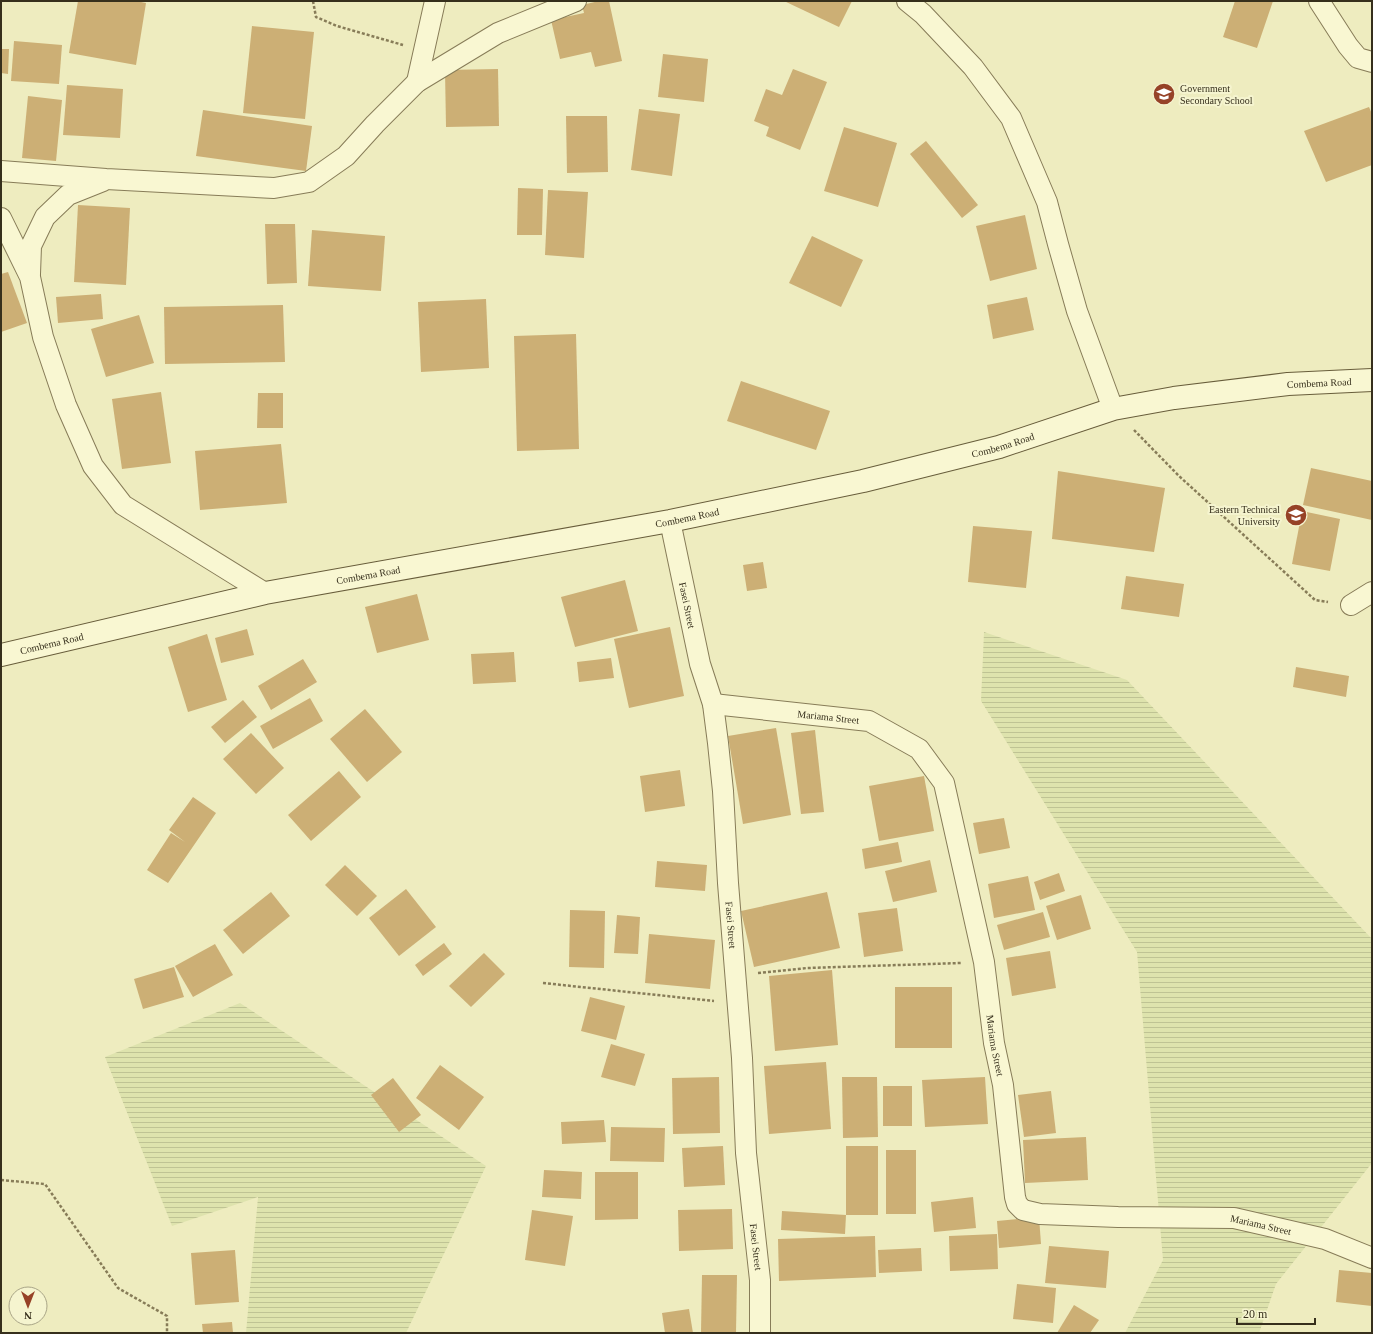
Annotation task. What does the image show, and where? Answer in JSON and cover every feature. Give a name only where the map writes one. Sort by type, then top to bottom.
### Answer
[{"type":"street","points":[[417,82],[435,1]]},
{"type":"street","points":[[1,171],[106,179],[274,188],[309,182],[346,156],[375,124],[417,82],[498,33],[576,1]]},
{"type":"street","points":[[907,1],[923,14],[973,67],[1011,118],[1047,202],[1077,311],[1113,409]]},
{"type":"street","points":[[1319,1],[1348,46],[1358,58],[1372,62]]},
{"type":"street","points":[[30,277],[31,246],[45,217],[68,195],[106,179]]},
{"type":"street","points":[[1,218],[30,277],[43,337],[66,405],[93,466],[123,505],[264,593]]},
{"type":"street","name":"Combema Road","points":[[1,655],[264,593],[670,521],[862,481],[999,447],[1113,409],[1174,398],[1288,384],[1372,380]]},
{"type":"street","name":"Fasei Street","points":[[670,521],[700,664],[713,704],[723,791],[728,883],[742,1058],[746,1153],[760,1280],[760,1333]]},
{"type":"street","points":[[1351,605],[1372,592]]},
{"type":"street","name":"Mariama Street","points":[[713,704],[869,721],[919,749],[944,783],[984,962],[994,1043],[1002,1085],[1015,1197],[1017,1204],[1023,1210],[1040,1214],[1234,1218],[1325,1239],[1372,1258]]},
{"type":"path","points":[[313,1],[316,17],[337,26],[424,51]]},
{"type":"path","points":[[1113,409],[1179,476],[1315,600],[1351,605]]},
{"type":"path","points":[[735,973],[763,973],[821,968],[984,962]]},
{"type":"path","points":[[543,983],[738,1004]]},
{"type":"path","points":[[1,1180],[45,1184],[118,1288],[167,1316],[167,1333]]},
{"type":"green space","points":[[984,632],[1127,680],[1372,939],[1372,1163],[1276,1284],[1259,1333],[1125,1333],[1163,1260],[1137,952],[981,701]]},
{"type":"green space","points":[[240,1003],[486,1166],[406,1333],[246,1333],[258,1197],[172,1226],[105,1057]]},
{"type":"building","points":[[78,1],[136,1],[146,3],[136,65],[69,53]]},
{"type":"building","points":[[599,1],[609,1],[622,61],[595,67],[591,52],[560,59],[551,20],[584,13],[582,5]]},
{"type":"building","points":[[784,1],[852,1],[839,27]]},
{"type":"building","points":[[1235,1],[1273,1],[1257,48],[1223,37]]},
{"type":"building","points":[[252,26],[314,32],[305,119],[243,113]]},
{"type":"building","points":[[14,41],[62,45],[59,84],[11,81]]},
{"type":"building","points":[[1,49],[9,49],[8,74],[1,73]]},
{"type":"building","points":[[663,54],[708,59],[704,102],[658,97]]},
{"type":"building","points":[[498,69],[499,126],[446,127],[445,70]]},
{"type":"building","points":[[793,69],[827,82],[800,150],[766,136],[769,127],[754,121],[766,89],[782,95]]},
{"type":"building","points":[[67,85],[123,89],[120,138],[63,135]]},
{"type":"building","points":[[28,96],[62,100],[56,161],[22,158]]},
{"type":"building","points":[[1369,107],[1372,114],[1372,165],[1326,182],[1304,131]]},
{"type":"building","points":[[639,109],[680,114],[672,176],[631,170]]},
{"type":"building","points":[[203,110],[312,126],[306,171],[196,156]]},
{"type":"building","points":[[566,116],[607,116],[608,172],[567,173]]},
{"type":"building","points":[[844,127],[897,143],[878,207],[824,191]]},
{"type":"building","points":[[926,141],[978,205],[962,218],[910,154]]},
{"type":"building","points":[[518,188],[543,189],[542,235],[517,235]]},
{"type":"building","points":[[548,190],[588,192],[584,258],[545,255]]},
{"type":"building","points":[[78,205],[130,208],[126,285],[74,282]]},
{"type":"building","points":[[1025,215],[1037,269],[990,281],[976,226]]},
{"type":"building","points":[[265,224],[295,224],[297,283],[267,284]]},
{"type":"building","points":[[312,230],[385,236],[381,291],[308,286]]},
{"type":"building","points":[[812,236],[863,260],[841,307],[789,283]]},
{"type":"building","points":[[8,272],[27,323],[1,332],[1,274]]},
{"type":"building","points":[[101,294],[103,319],[58,323],[56,297]]},
{"type":"building","points":[[1027,297],[1034,330],[993,339],[987,305]]},
{"type":"building","points":[[486,299],[489,368],[421,372],[418,302]]},
{"type":"building","points":[[283,305],[285,362],[165,364],[164,307]]},
{"type":"building","points":[[139,315],[154,363],[106,377],[91,329]]},
{"type":"building","points":[[576,334],[579,449],[517,451],[514,336]]},
{"type":"building","points":[[741,381],[830,411],[816,450],[727,421]]},
{"type":"building","points":[[161,392],[171,463],[122,469],[112,399]]},
{"type":"building","points":[[258,393],[283,393],[283,428],[257,428]]},
{"type":"building","points":[[281,444],[287,503],[200,510],[195,451]]},
{"type":"building","points":[[1311,468],[1372,481],[1372,520],[1303,505]]},
{"type":"building","points":[[1058,471],[1165,488],[1154,552],[1052,539]]},
{"type":"building","points":[[1302,511],[1340,519],[1330,571],[1292,564]]},
{"type":"building","points":[[973,526],[1032,531],[1026,588],[968,582]]},
{"type":"building","points":[[763,562],[767,588],[747,591],[743,565]]},
{"type":"building","points":[[1126,576],[1184,584],[1179,617],[1121,609]]},
{"type":"building","points":[[625,580],[638,631],[575,647],[561,597]]},
{"type":"building","points":[[417,594],[429,640],[377,653],[365,607]]},
{"type":"building","points":[[670,627],[684,696],[629,708],[614,639]]},
{"type":"building","points":[[247,629],[254,655],[221,663],[215,638]]},
{"type":"building","points":[[207,634],[227,700],[188,712],[168,647]]},
{"type":"building","points":[[514,652],[516,682],[473,684],[471,654]]},
{"type":"building","points":[[611,658],[614,678],[579,682],[577,662]]},
{"type":"building","points":[[303,659],[317,682],[271,710],[258,686]]},
{"type":"building","points":[[1296,667],[1349,676],[1346,697],[1293,687]]},
{"type":"building","points":[[310,698],[323,721],[273,749],[260,726]]},
{"type":"building","points":[[243,700],[257,717],[225,743],[211,727]]},
{"type":"building","points":[[365,709],[402,752],[367,782],[330,739]]},
{"type":"building","points":[[776,728],[791,815],[743,824],[728,736]]},
{"type":"building","points":[[815,730],[824,812],[801,814],[791,733]]},
{"type":"building","points":[[251,733],[284,768],[256,794],[223,759]]},
{"type":"building","points":[[680,770],[685,806],[645,812],[640,776]]},
{"type":"building","points":[[339,771],[361,797],[311,841],[288,815]]},
{"type":"building","points":[[924,776],[934,831],[879,841],[869,786]]},
{"type":"building","points":[[193,797],[216,813],[168,883],[147,870],[171,833],[185,842],[169,830]]},
{"type":"building","points":[[1004,818],[1010,848],[979,854],[973,823]]},
{"type":"building","points":[[898,842],[902,862],[865,869],[862,849]]},
{"type":"building","points":[[930,860],[937,892],[893,902],[885,871]]},
{"type":"building","points":[[657,861],[707,865],[705,891],[655,887]]},
{"type":"building","points":[[345,865],[377,896],[357,916],[325,885]]},
{"type":"building","points":[[1059,873],[1065,891],[1040,900],[1034,882]]},
{"type":"building","points":[[1028,876],[1035,910],[994,918],[988,884]]},
{"type":"building","points":[[406,889],[436,927],[399,956],[369,918]]},
{"type":"building","points":[[271,892],[290,916],[243,954],[223,930]]},
{"type":"building","points":[[827,892],[840,948],[754,967],[741,911]]},
{"type":"building","points":[[1081,895],[1091,929],[1057,940],[1046,906]]},
{"type":"building","points":[[897,908],[903,951],[864,957],[858,913]]},
{"type":"building","points":[[570,910],[605,911],[604,968],[569,967]]},
{"type":"building","points":[[1043,912],[1050,937],[1004,950],[997,925]]},
{"type":"building","points":[[617,915],[640,917],[638,954],[614,953]]},
{"type":"building","points":[[649,934],[715,940],[710,989],[645,983]]},
{"type":"building","points":[[444,943],[452,954],[423,976],[415,965]]},
{"type":"building","points":[[215,944],[233,975],[193,997],[175,966]]},
{"type":"building","points":[[1050,951],[1056,988],[1012,996],[1006,958]]},
{"type":"building","points":[[484,953],[505,974],[471,1007],[449,986]]},
{"type":"building","points":[[174,967],[184,997],[143,1009],[134,979]]},
{"type":"building","points":[[832,970],[838,1045],[775,1051],[769,976]]},
{"type":"building","points":[[895,987],[952,987],[952,1048],[895,1048]]},
{"type":"building","points":[[590,997],[625,1006],[616,1040],[581,1031]]},
{"type":"building","points":[[611,1044],[645,1054],[635,1086],[601,1077]]},
{"type":"building","points":[[826,1062],[831,1129],[769,1134],[764,1066]]},
{"type":"building","points":[[440,1065],[484,1097],[459,1130],[416,1098]]},
{"type":"building","points":[[719,1077],[720,1133],[673,1134],[672,1078]]},
{"type":"building","points":[[842,1077],[877,1077],[878,1137],[843,1138]]},
{"type":"building","points":[[985,1077],[988,1124],[925,1127],[922,1080]]},
{"type":"building","points":[[393,1078],[421,1115],[399,1132],[371,1095]]},
{"type":"building","points":[[883,1086],[912,1086],[912,1126],[883,1126]]},
{"type":"building","points":[[1051,1091],[1056,1133],[1024,1137],[1018,1095]]},
{"type":"building","points":[[604,1120],[606,1142],[562,1144],[561,1122]]},
{"type":"building","points":[[611,1127],[665,1128],[664,1162],[610,1161]]},
{"type":"building","points":[[1086,1137],[1088,1180],[1025,1183],[1023,1140]]},
{"type":"building","points":[[723,1146],[725,1185],[684,1187],[682,1148]]},
{"type":"building","points":[[846,1146],[878,1146],[878,1215],[846,1215]]},
{"type":"building","points":[[886,1150],[916,1150],[916,1214],[886,1214]]},
{"type":"building","points":[[544,1170],[582,1172],[581,1199],[542,1197]]},
{"type":"building","points":[[595,1172],[638,1172],[638,1219],[595,1220]]},
{"type":"building","points":[[973,1197],[976,1228],[934,1232],[931,1202]]},
{"type":"building","points":[[732,1209],[733,1249],[679,1251],[678,1210]]},
{"type":"building","points":[[532,1210],[573,1216],[565,1266],[525,1260]]},
{"type":"building","points":[[782,1211],[846,1215],[845,1234],[781,1230]]},
{"type":"building","points":[[1039,1217],[1041,1244],[999,1248],[997,1221]]},
{"type":"building","points":[[997,1234],[998,1269],[950,1271],[949,1236]]},
{"type":"building","points":[[875,1236],[876,1277],[779,1281],[778,1239]]},
{"type":"building","points":[[1049,1246],[1109,1251],[1106,1288],[1045,1283]]},
{"type":"building","points":[[921,1248],[922,1271],[879,1273],[878,1250]]},
{"type":"building","points":[[235,1250],[239,1302],[195,1305],[191,1253]]},
{"type":"building","points":[[1339,1270],[1372,1273],[1372,1306],[1336,1302]]},
{"type":"building","points":[[702,1275],[737,1275],[736,1333],[701,1333]]},
{"type":"building","points":[[1017,1284],[1056,1288],[1053,1323],[1013,1319]]},
{"type":"building","points":[[1074,1305],[1099,1320],[1090,1333],[1057,1333]]},
{"type":"building","points":[[689,1309],[693,1333],[665,1333],[662,1313]]},
{"type":"building","points":[[232,1322],[233,1333],[203,1333],[202,1324]]},
{"type":"place","name":"Government Secondary School","points":[[1164,94]]},
{"type":"place","name":"Eastern Technical University","points":[[1296,515]]}]
